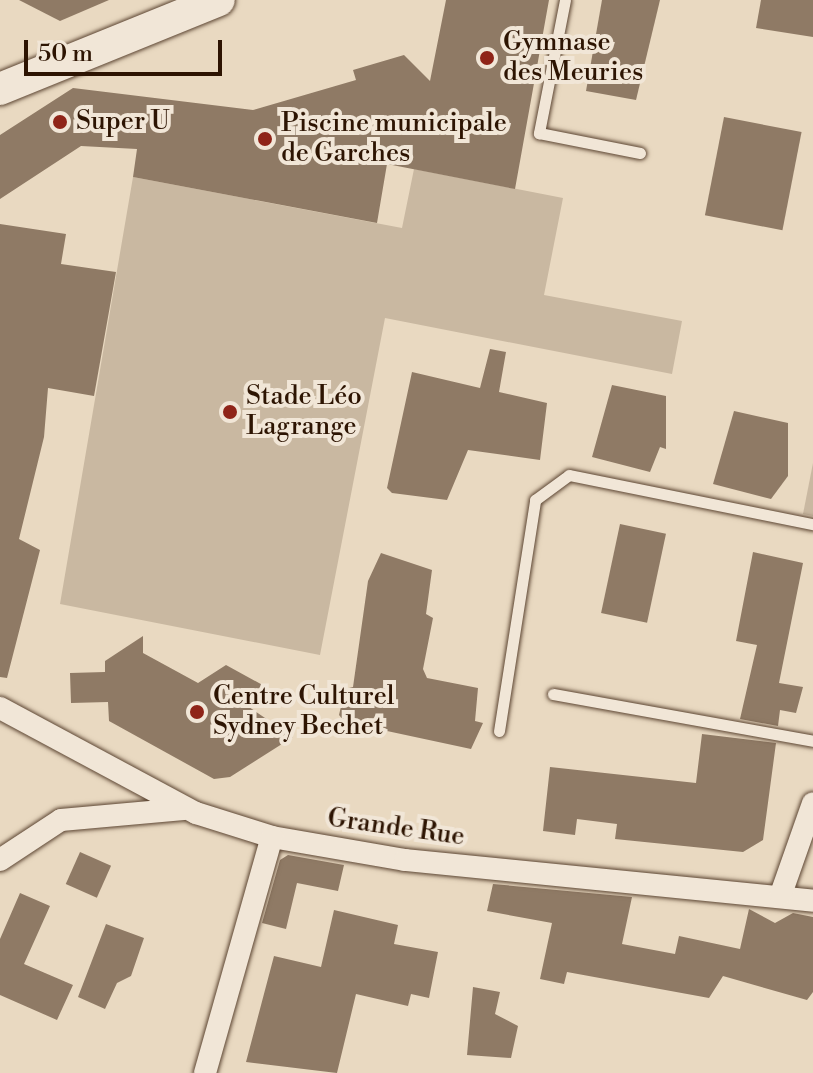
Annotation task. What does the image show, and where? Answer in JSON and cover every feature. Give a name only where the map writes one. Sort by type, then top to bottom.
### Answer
[{"type":"street","points":[[0,89],[213,1]]},
{"type":"street","name":"Grande Rue","points":[[0,708],[196,813],[272,837],[405,860],[781,894],[813,901]]},
{"type":"street","points":[[781,894],[813,803]]},
{"type":"street","points":[[0,860],[61,820],[148,809],[196,813]]},
{"type":"street","points":[[205,1073],[272,837]]},
{"type":"lane","points":[[565,0],[539,133],[640,153]]},
{"type":"lane","points":[[499,731],[535,500],[569,475],[813,524]]},
{"type":"lane","points":[[553,694],[813,741]]},
{"type":"shaded area","name":"Stade Léo Lagrange","points":[[414,169],[563,198],[544,295],[682,321],[672,374],[385,318],[320,655],[60,604],[133,177],[402,228]]},
{"type":"shaded area","points":[[813,463],[813,516],[803,514]]},
{"type":"building","points":[[19,0],[109,0],[60,21]]},
{"type":"building","points":[[446,0],[549,0],[515,189],[387,164],[377,223],[133,177],[137,149],[81,146],[0,199],[0,135],[73,88],[253,110],[356,80],[353,70],[404,55],[430,81]]},
{"type":"building","points":[[602,0],[660,0],[636,100],[586,91]]},
{"type":"building","points":[[761,0],[813,0],[813,37],[756,28]]},
{"type":"building","points":[[724,117],[802,132],[782,230],[705,215]]},
{"type":"building","points":[[0,224],[66,234],[61,264],[116,272],[94,396],[48,388],[44,437],[19,539],[40,550],[7,678],[0,677]]},
{"type":"building","points":[[490,349],[506,352],[499,392],[547,403],[540,460],[468,450],[447,500],[392,493],[387,488],[412,372],[480,388]]},
{"type":"building","points":[[612,385],[666,396],[666,449],[660,447],[650,472],[592,457]]},
{"type":"building","points":[[734,411],[788,423],[788,476],[771,499],[713,484]]},
{"type":"building","points":[[620,524],[666,534],[647,623],[601,613]]},
{"type":"building","points":[[753,552],[803,563],[779,683],[803,687],[796,713],[780,710],[778,726],[740,719],[757,645],[736,641]]},
{"type":"building","points":[[381,553],[432,570],[426,614],[433,618],[423,669],[427,678],[478,688],[475,721],[483,723],[471,749],[345,722],[339,715],[345,689],[353,687],[368,581]]},
{"type":"building","name":"Centre Culturel Sydney Bechet","points":[[143,636],[143,653],[198,683],[226,665],[288,699],[227,692],[293,737],[230,777],[214,779],[109,721],[108,702],[71,703],[70,673],[105,672],[105,661]]},
{"type":"building","points":[[702,734],[776,743],[763,840],[743,852],[615,839],[617,824],[577,819],[575,835],[543,831],[550,767],[696,783]]},
{"type":"building","points":[[80,852],[111,866],[97,898],[66,884]]},
{"type":"building","points":[[288,855],[344,865],[338,891],[297,883],[286,929],[262,923],[280,860]]},
{"type":"building","points":[[493,884],[632,897],[622,944],[675,954],[679,936],[740,949],[749,909],[775,923],[793,913],[813,917],[813,992],[807,1000],[723,976],[709,998],[567,972],[564,984],[540,979],[552,923],[487,911]]},
{"type":"building","points":[[20,893],[50,906],[24,964],[73,985],[57,1020],[0,995],[0,939]]},
{"type":"building","points":[[334,910],[398,925],[394,944],[438,952],[429,998],[411,994],[408,1006],[356,994],[337,1073],[246,1062],[274,956],[321,967]]},
{"type":"building","points":[[106,924],[144,938],[131,976],[117,983],[105,1009],[78,997]]},
{"type":"building","points":[[473,987],[500,992],[495,1014],[518,1026],[511,1058],[467,1055]]},
{"type":"place","name":"Gymnase des Meuries","points":[[487,58]]},
{"type":"place","name":"Super U","points":[[60,122]]},
{"type":"place","name":"Piscine municipale de Garches","points":[[265,139]]},
{"type":"place","name":"Stade Léo Lagrange","points":[[230,412]]},
{"type":"place","name":"Centre Culturel Sydney Bechet","points":[[197,712]]}]
